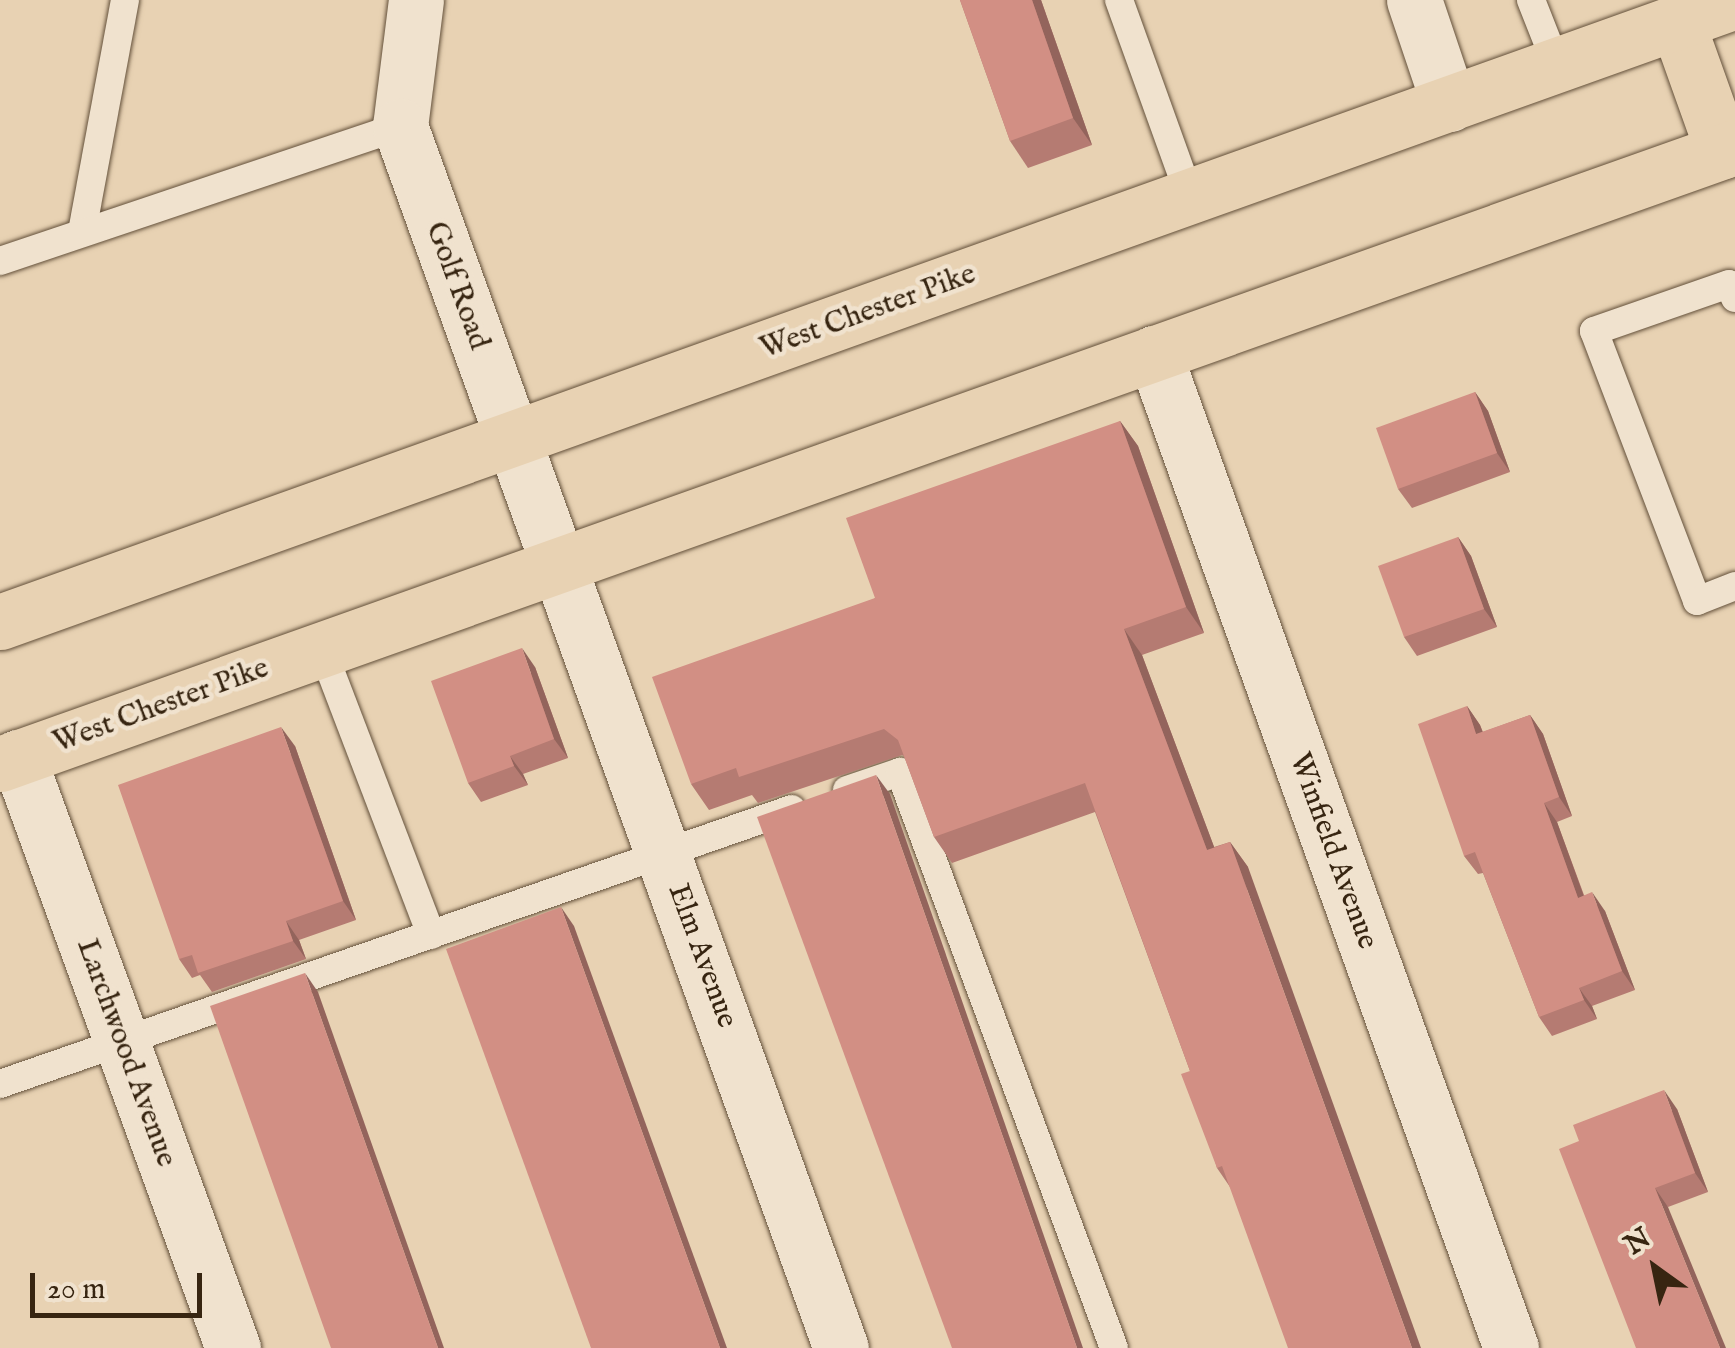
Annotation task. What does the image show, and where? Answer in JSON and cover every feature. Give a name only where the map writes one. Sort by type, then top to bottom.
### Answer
[{"type":"main road","name":"West Chester Pike","points":[[0,622],[1735,1]]},
{"type":"main road","points":[[1677,22],[1729,149]]},
{"type":"main road","name":"West Chester Pike","points":[[9,761],[1729,149]]},
{"type":"street","name":"Golf Road","points":[[416,0],[400,126],[559,566]]},
{"type":"street","points":[[1414,0],[1449,104]]},
{"type":"street","name":"Winfield Avenue","points":[[1154,353],[1511,1348]]},
{"type":"street","name":"Elm Avenue","points":[[559,566],[842,1348]]},
{"type":"street","name":"Larchwood Avenue","points":[[9,761],[122,1043],[233,1348]]},
{"type":"lane","points":[[82,232],[125,0]]},
{"type":"lane","points":[[1119,0],[1190,197]]},
{"type":"lane","points":[[1532,0],[1556,66]]},
{"type":"lane","points":[[0,260],[400,126]]},
{"type":"lane","points":[[1735,298],[1729,284],[1594,331],[1697,601],[1735,586]]},
{"type":"lane","points":[[322,649],[431,936]]},
{"type":"lane","points":[[0,1084],[900,772],[1114,1348]]},
{"type":"building","points":[[960,0],[1032,0],[1073,118],[1010,141]]},
{"type":"building","points":[[1475,392],[1497,453],[1398,489],[1376,428]]},
{"type":"building","points":[[1120,421],[1186,607],[1124,629],[1207,850],[1230,842],[1412,1348],[1288,1348],[1222,1166],[1217,1168],[1181,1074],[1190,1071],[1085,783],[934,837],[898,740],[884,729],[739,777],[736,768],[691,784],[652,677],[875,598],[846,518]]},
{"type":"building","points":[[1458,537],[1484,609],[1404,637],[1378,566]]},
{"type":"building","points":[[522,648],[554,739],[510,756],[514,766],[468,783],[431,681]]},
{"type":"building","points":[[1467,706],[1476,734],[1530,715],[1559,797],[1544,803],[1578,898],[1592,892],[1622,971],[1579,988],[1584,1000],[1539,1017],[1475,852],[1464,856],[1418,724]]},
{"type":"building","points":[[281,727],[343,901],[286,921],[293,941],[198,973],[192,955],[179,959],[118,785]]},
{"type":"building","points":[[876,775],[1077,1348],[952,1348],[757,817]]},
{"type":"building","points":[[561,907],[720,1348],[591,1348],[446,949]]},
{"type":"building","points":[[305,973],[438,1348],[331,1348],[210,1006]]},
{"type":"building","points":[[1664,1090],[1695,1173],[1655,1188],[1720,1348],[1636,1348],[1559,1149],[1579,1141],[1573,1125]]}]
